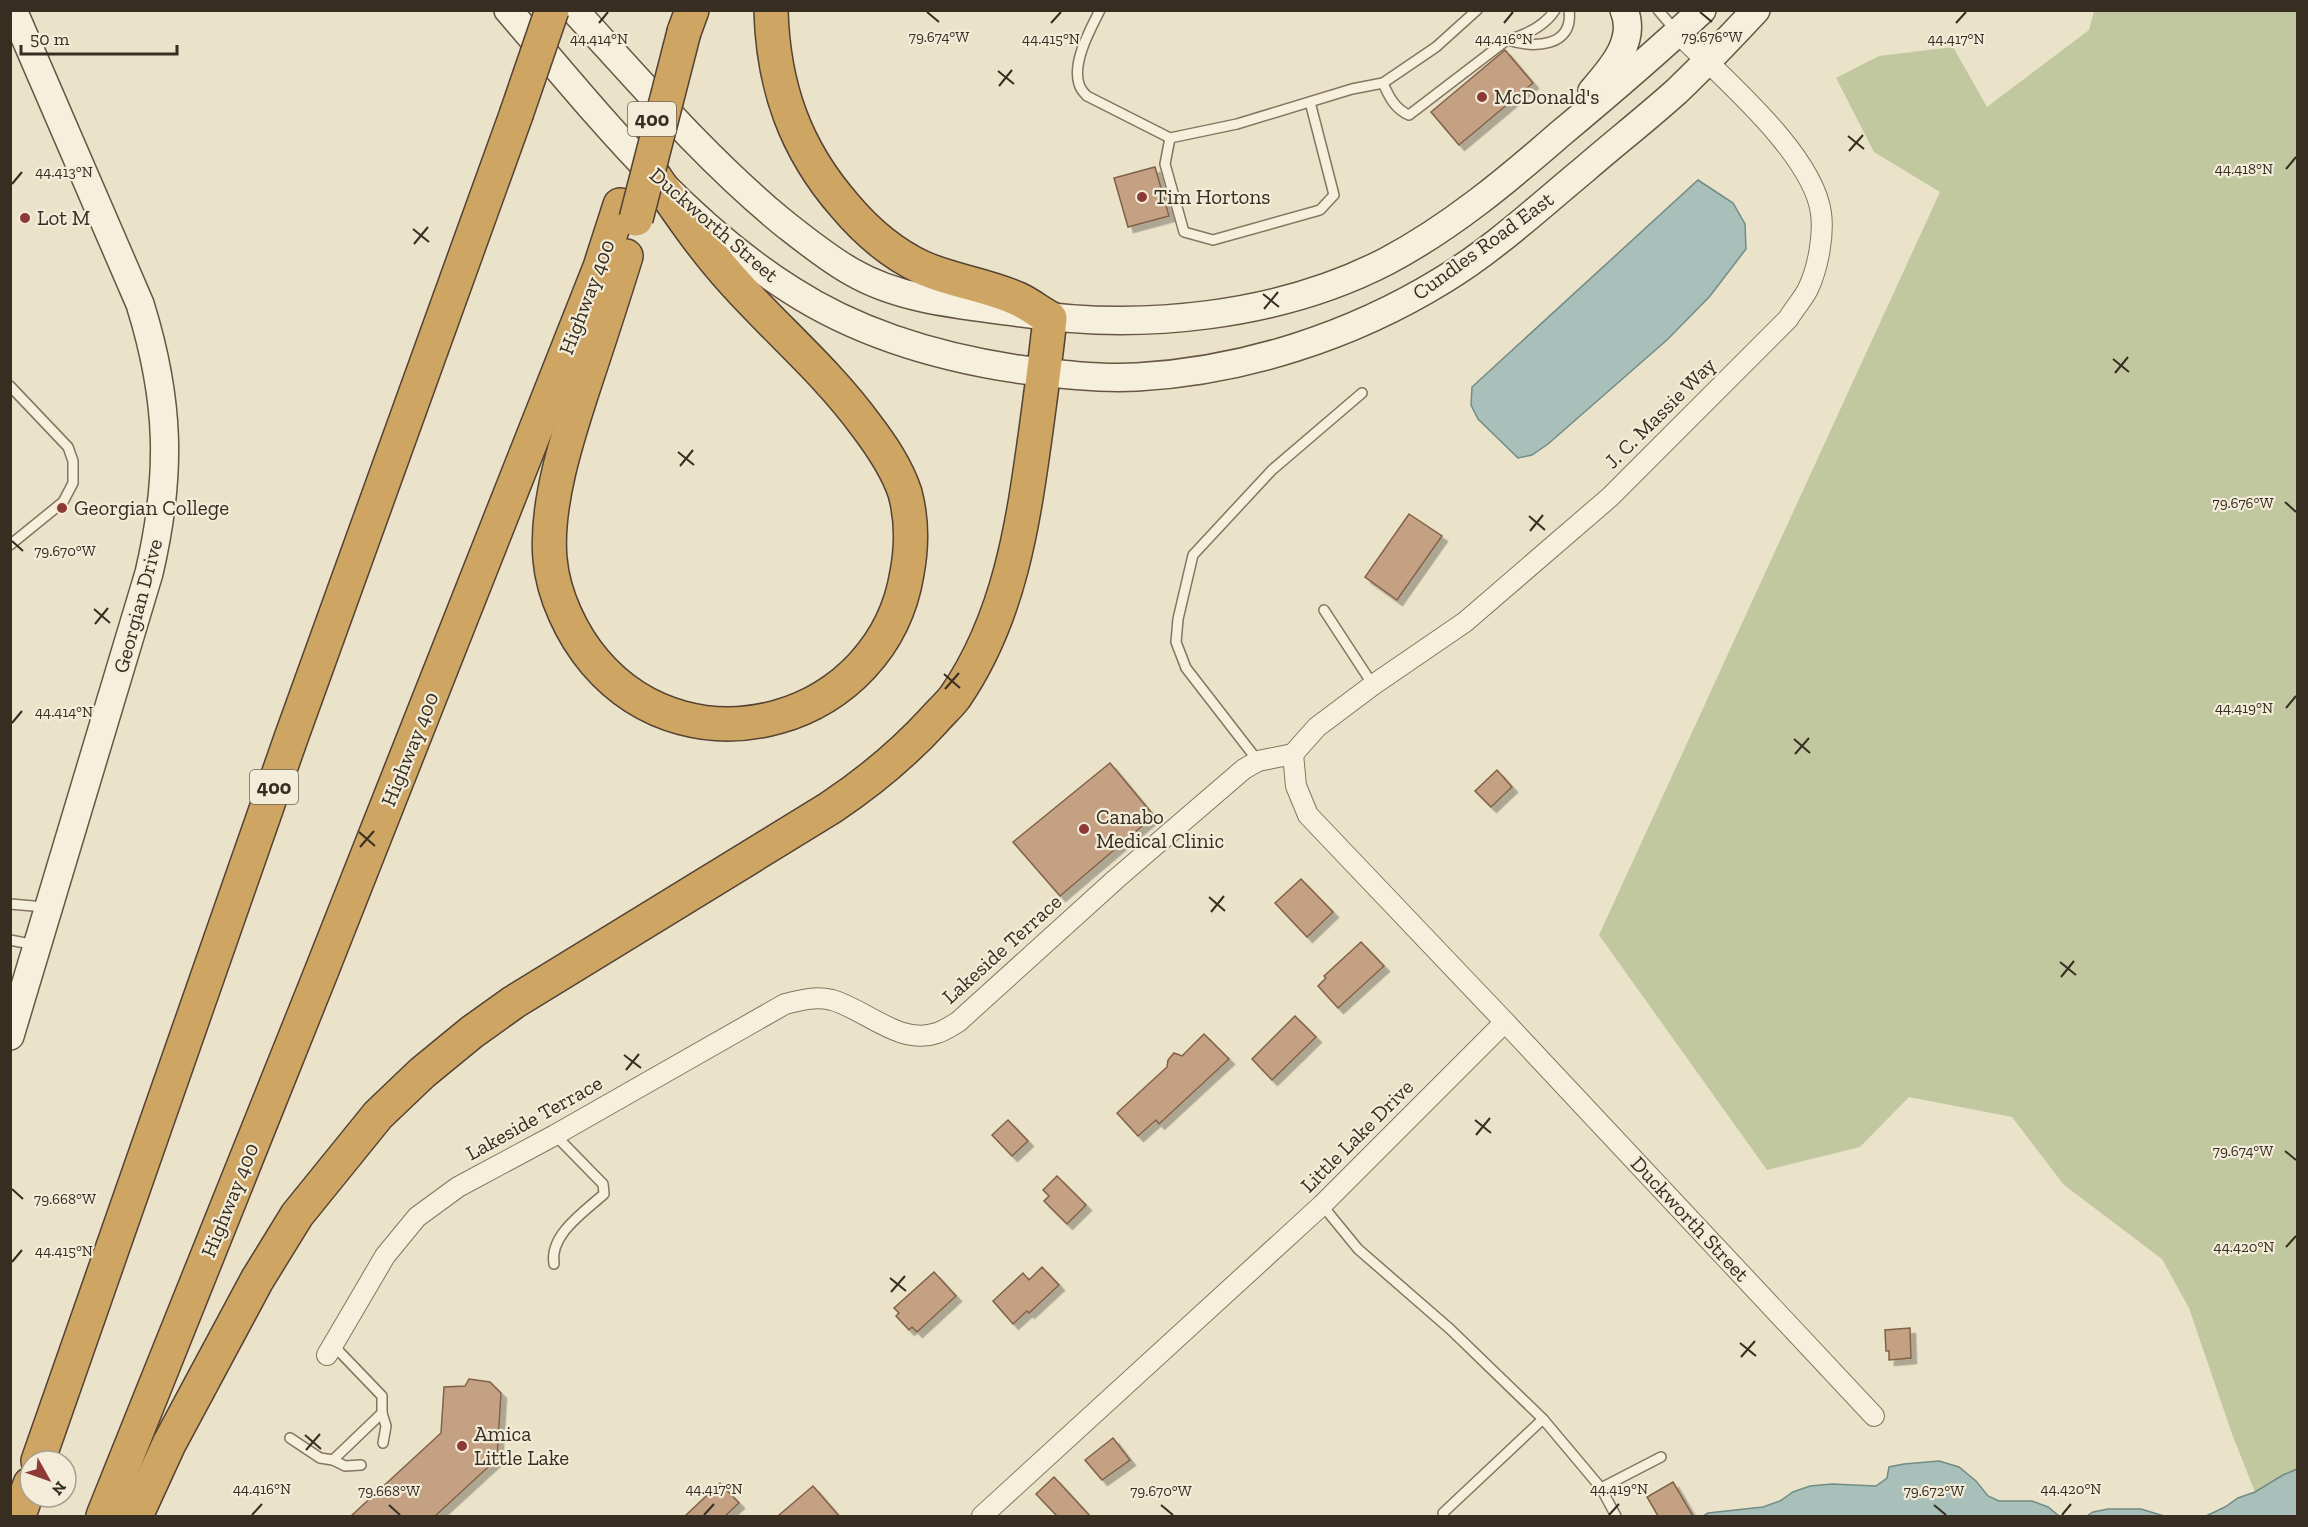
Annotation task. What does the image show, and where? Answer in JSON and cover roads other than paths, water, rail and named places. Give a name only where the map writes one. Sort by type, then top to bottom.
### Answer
[{"type":"highway","points":[[507,107],[529,10]]},
{"type":"highway","name":"400","points":[[42,1449],[291,738],[507,107],[552,10]]},
{"type":"highway","points":[[136,1516],[169,1444],[257,1280],[297,1215],[378,1115],[422,1073],[472,1032],[514,1002],[862,786],[894,762],[954,697],[996,619],[1010,581],[1022,527],[1045,373],[1050,318],[1017,299],[968,284],[907,260],[879,240],[856,219],[819,174],[796,133],[780,85],[774,54],[771,10]]},
{"type":"highway","name":"Highway 400","points":[[103,1516],[321,975],[600,267],[628,212],[688,21]]},
{"type":"highway","points":[[628,212],[560,466],[551,523],[550,560],[563,611],[581,644],[603,671],[635,697],[654,706],[688,720],[722,725],[786,716],[807,707],[842,685],[885,635],[896,614],[907,577],[910,554],[909,510],[903,489],[884,449],[848,400],[732,281],[691,230],[650,170]]},
{"type":"main road","name":"Georgian Drive","points":[[10,1036],[39,946],[156,543],[163,494],[165,454],[164,414],[157,367],[140,304],[13,10]]},
{"type":"main road","name":"Duckworth Street","points":[[508,10],[650,170],[701,219],[748,259],[789,289],[829,312],[883,336],[980,363],[1045,373]]},
{"type":"main road","points":[[574,10],[733,180],[832,260],[876,284],[909,294],[1050,318]]},
{"type":"main road","points":[[1552,141],[1570,115],[1613,66],[1624,47],[1627,17],[1624,10]]},
{"type":"main road","name":"Cundles Road East","points":[[1050,318],[1116,321],[1163,319],[1253,307],[1308,292],[1389,260],[1433,234],[1489,195],[1702,10]]},
{"type":"main road","name":"Cundles Road East","points":[[1045,373],[1135,377],[1224,367],[1331,336],[1405,302],[1436,284],[1486,249],[1550,198],[1674,93],[1756,10]]},
{"type":"street","name":"J. C. Massie Way","points":[[1293,754],[1317,727],[1372,685],[1465,622],[1610,497],[1788,319],[1808,289],[1821,236],[1821,212],[1797,157],[1775,130],[1678,33]]},
{"type":"street","name":"Lakeside Terrace","points":[[330,1350],[385,1256],[417,1217],[458,1186],[555,1135],[786,1004],[810,998],[831,1000],[852,1007],[897,1031],[919,1036],[936,1034],[958,1022],[1116,879],[1244,769],[1258,761],[1293,754]]},
{"type":"street","points":[[1293,754],[1296,786],[1308,815],[1505,1022]]},
{"type":"street","name":"Little Lake Drive","points":[[981,1516],[1322,1205],[1505,1022]]},
{"type":"street","name":"Duckworth Street","points":[[1505,1022],[1874,1416]]},
{"type":"lane","points":[[1100,10],[1084,40],[1078,71],[1079,85],[1087,96],[1170,138],[1237,124],[1352,89],[1383,83],[1436,47],[1474,11]]},
{"type":"lane","points":[[1383,83],[1391,100],[1401,111],[1409,115],[1507,40],[1522,36],[1537,28],[1556,10]]},
{"type":"lane","points":[[1507,40],[1522,45],[1544,46],[1559,39],[1568,23],[1569,10]]},
{"type":"lane","points":[[1658,10],[1678,33]]},
{"type":"lane","points":[[1170,138],[1165,164],[1184,232],[1213,240],[1320,210],[1334,195],[1310,102]]},
{"type":"lane","points":[[10,386],[68,447],[74,461],[73,483],[63,502],[10,545]]},
{"type":"lane","points":[[1258,761],[1186,668],[1176,642],[1178,619],[1193,555],[1272,470],[1362,393]]},
{"type":"lane","points":[[1324,610],[1372,685]]},
{"type":"lane","points":[[10,904],[50,908]]},
{"type":"lane","points":[[10,940],[39,946]]},
{"type":"lane","points":[[554,1264],[552,1252],[563,1233],[604,1194],[603,1184],[555,1135]]},
{"type":"lane","points":[[1322,1205],[1358,1249],[1450,1329],[1543,1419],[1601,1488],[1616,1516]]},
{"type":"lane","points":[[330,1350],[382,1396],[382,1413],[386,1426],[383,1443]]},
{"type":"lane","points":[[333,1460],[382,1413]]},
{"type":"lane","points":[[1443,1514],[1543,1419]]},
{"type":"lane","points":[[290,1438],[320,1458],[333,1460],[345,1466],[361,1465]]},
{"type":"lane","points":[[1601,1488],[1661,1457]]},
{"type":"water","points":[[1698,180],[1733,203],[1745,224],[1746,249],[1710,296],[1668,339],[1548,444],[1532,455],[1518,458],[1478,419],[1471,405],[1472,387]]},
{"type":"water","points":[[1939,1461],[1959,1467],[1976,1481],[1988,1496],[1999,1501],[2032,1501],[2048,1507],[2059,1516],[1703,1516],[1708,1513],[1763,1507],[1810,1486],[1832,1484],[1876,1486],[1887,1478],[1889,1467]]},
{"type":"water","points":[[2297,1469],[2297,1516],[2206,1516],[2238,1498],[2255,1492]]},
{"type":"water","points":[[2108,1509],[2141,1509],[2164,1516],[2087,1516],[2093,1512]]},
{"type":"place","name":"McDonald's","points":[[1482,97]]},
{"type":"place","name":"Tim Hortons","points":[[1142,197]]},
{"type":"place","name":"Lot M","points":[[25,218]]},
{"type":"place","name":"Georgian College","points":[[62,508]]},
{"type":"place","name":"Canabo Medical Clinic","points":[[1084,829]]},
{"type":"place","name":"Amica Little Lake","points":[[462,1446]]}]
